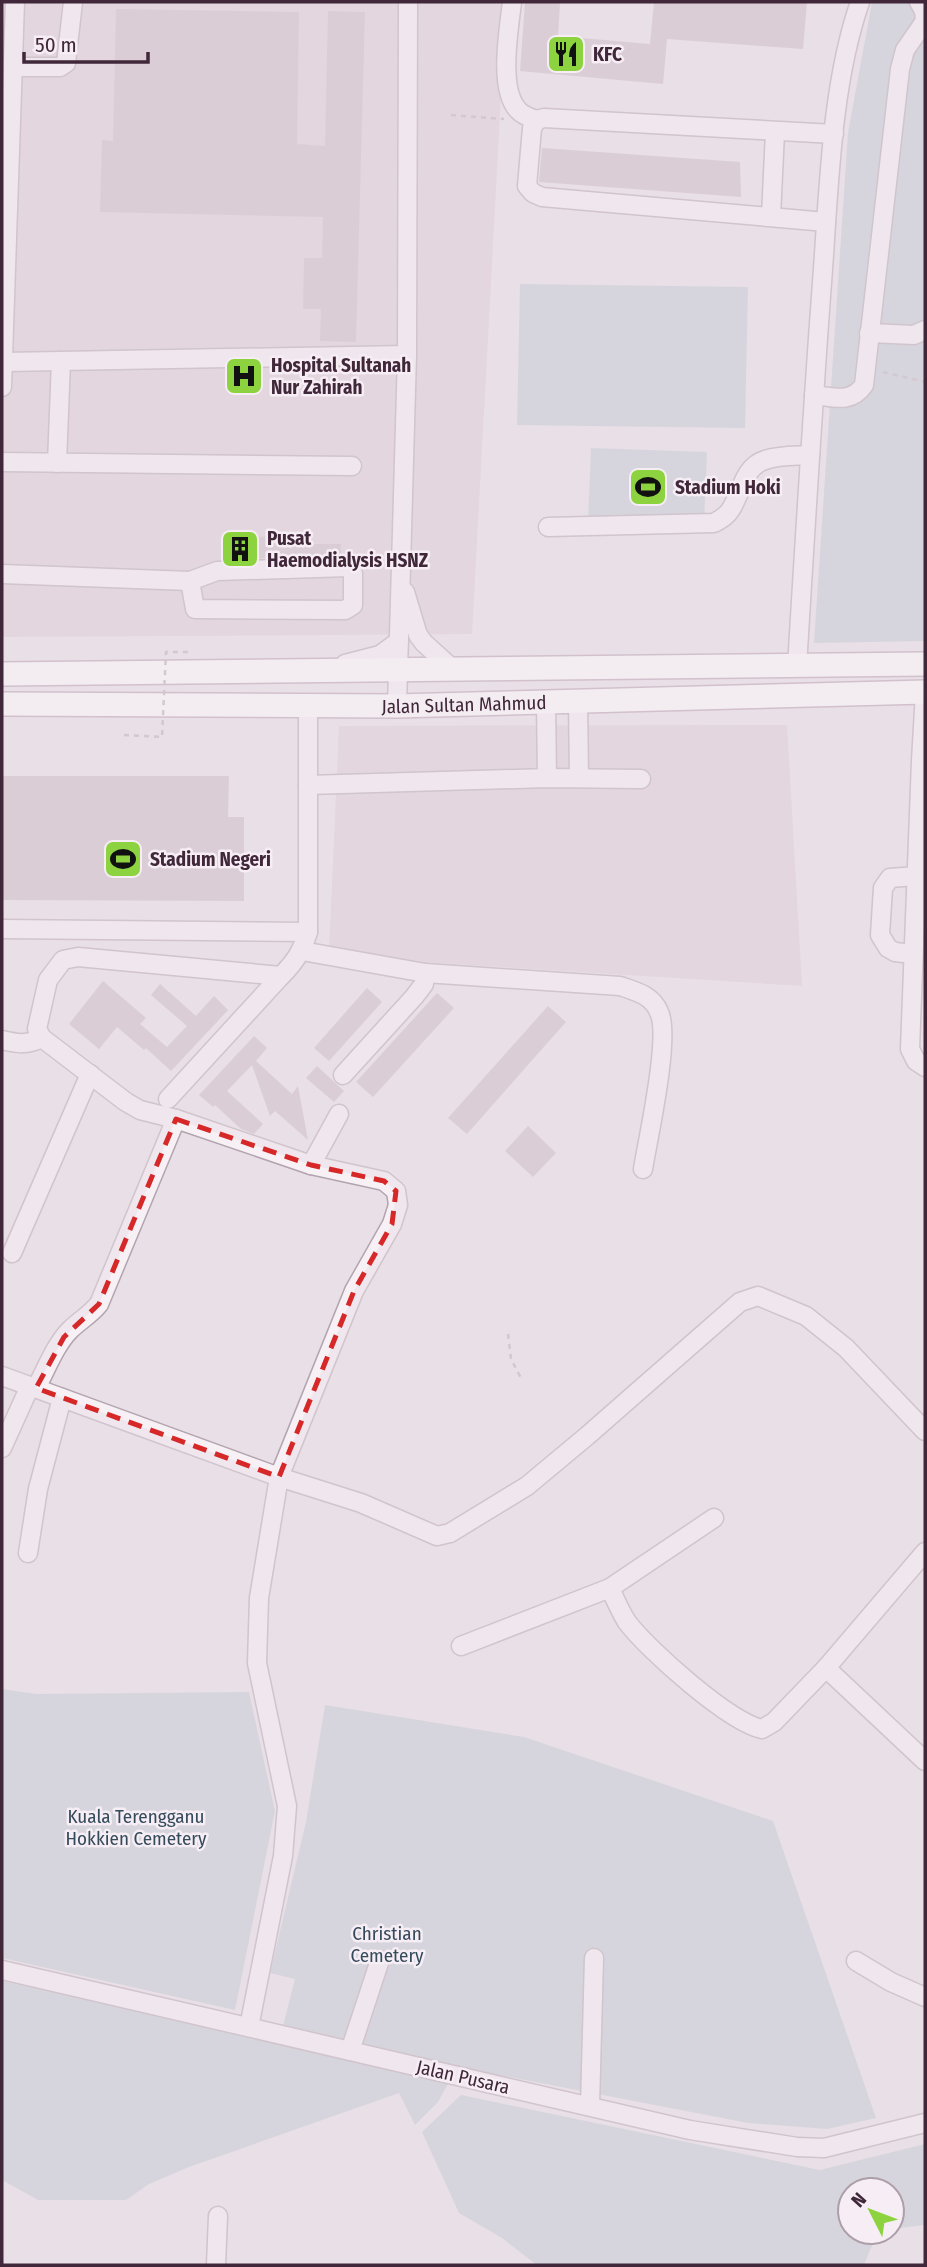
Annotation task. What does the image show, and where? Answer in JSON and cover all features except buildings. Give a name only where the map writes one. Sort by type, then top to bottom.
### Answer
[{"type":"main road","name":"Jalan Sultan Mahmud","points":[[2,674],[925,664]]},
{"type":"main road","name":"Jalan Sultan Mahmud","points":[[2,704],[397,706],[925,692]]},
{"type":"street","points":[[2,387],[6,123],[13,66],[8,22],[15,2]]},
{"type":"street","points":[[13,66],[60,67],[66,63],[73,2]]},
{"type":"street","points":[[397,706],[407,355],[407,2]]},
{"type":"street","points":[[512,2],[506,63],[512,101],[522,114],[537,120],[544,118],[834,134]]},
{"type":"street","points":[[797,667],[834,134],[848,46],[860,2]]},
{"type":"street","points":[[814,395],[849,398],[858,393],[864,385],[900,69],[905,50],[925,21],[919,2]]},
{"type":"street","points":[[537,120],[532,128],[527,186],[533,194],[542,197],[827,222]]},
{"type":"street","points":[[771,216],[775,131]]},
{"type":"street","points":[[869,333],[914,335],[925,330]]},
{"type":"street","points":[[4,362],[407,355]]},
{"type":"street","points":[[57,463],[61,361]]},
{"type":"street","points":[[548,527],[714,523],[732,509],[742,483],[752,468],[765,460],[810,455]]},
{"type":"street","points":[[2,462],[352,466]]},
{"type":"street","points":[[2,575],[190,581],[217,571],[349,567],[353,573],[353,605],[345,610],[195,609],[190,581]]},
{"type":"street","points":[[401,579],[418,635],[455,671]]},
{"type":"street","points":[[314,672],[380,655],[399,642]]},
{"type":"street","points":[[925,692],[910,1049],[916,1061],[925,1066]]},
{"type":"street","points":[[546,702],[547,778]]},
{"type":"street","points":[[578,702],[579,778]]},
{"type":"street","points":[[168,1099],[296,961],[302,951],[308,932],[308,706]]},
{"type":"street","points":[[308,785],[547,778],[641,779]]},
{"type":"street","points":[[913,954],[895,952],[888,948],[880,935],[883,888],[890,877],[916,876]]},
{"type":"street","points":[[2,929],[308,932]]},
{"type":"street","points":[[302,951],[425,973],[620,986],[641,993],[652,1001],[662,1020],[661,1064],[643,1169]]},
{"type":"street","points":[[249,2027],[283,1856],[287,1806],[257,1663],[260,1598],[279,1477],[354,1291],[392,1224],[398,1205],[396,1191],[384,1181],[311,1165],[176,1119],[140,1110],[41,1038],[37,1029],[48,980],[63,960],[78,957],[281,976]]},
{"type":"street","points":[[343,1075],[414,997],[424,984],[425,973]]},
{"type":"street","points":[[2,1040],[29,1044],[41,1038]]},
{"type":"street","points":[[12,1253],[90,1074]]},
{"type":"street","points":[[311,1165],[339,1114]]},
{"type":"street","points":[[2,1448],[33,1387],[64,1337],[99,1304],[176,1119]]},
{"type":"street","points":[[2,1376],[279,1477],[361,1503],[437,1536],[450,1533],[527,1486],[740,1301],[758,1296],[806,1316],[846,1348],[925,1431]]},
{"type":"street","points":[[28,1553],[38,1489],[62,1398]]},
{"type":"street","points":[[461,1646],[610,1588],[714,1518]]},
{"type":"street","points":[[610,1588],[627,1620],[652,1650],[702,1692],[750,1726],[762,1729],[774,1722],[826,1668],[925,1552]]},
{"type":"street","points":[[826,1668],[925,1761]]},
{"type":"street","points":[[590,2106],[594,1958]]},
{"type":"street","points":[[350,2050],[380,1960]]},
{"type":"street","points":[[856,1961],[891,1982],[925,1997]]},
{"type":"street","name":"Jalan Pusara","points":[[2,1970],[690,2130],[797,2147],[824,2148],[925,2123]]},
{"type":"street","points":[[216,2265],[218,2216]]},
{"type":"path","points":[[451,115],[537,120]]},
{"type":"path","points":[[866,368],[925,382]]},
{"type":"path","points":[[124,735],[162,737],[166,652],[191,652]]},
{"type":"path","points":[[508,1334],[511,1359],[522,1380]]},
{"type":"highlighted area","points":[[176,1119],[311,1165],[384,1181],[396,1191],[392,1224],[354,1291],[279,1477],[36,1388],[64,1337],[99,1304]]},
{"type":"shaded area","name":"Hospital Sultanah Nur Zahirah","points":[[2,2],[506,2],[472,634],[2,637]]},
{"type":"shaded area","points":[[787,725],[802,986],[389,960],[329,953],[339,726]]},
{"type":"green space","points":[[872,2],[925,2],[925,641],[814,643],[848,133]]},
{"type":"green space","points":[[520,284],[748,287],[745,428],[517,425]]},
{"type":"green space","name":"Stadium Hoki","points":[[591,448],[707,452],[704,526],[588,522]]},
{"type":"green space","name":"Kuala Terengganu Hokkien Cemetery","points":[[2,1689],[36,1694],[249,1692],[275,1811],[235,2010],[2,1958]]},
{"type":"green space","name":"Christian Cemetery","points":[[325,1705],[524,1737],[773,1821],[876,2118],[827,2129],[748,2123],[458,2067],[283,2026],[295,1979],[270,1973],[306,1822]]},
{"type":"green space","points":[[2,1981],[288,2043],[449,2082],[438,2102],[415,2125],[399,2093],[189,2167],[149,2184],[126,2200],[38,2200],[2,2180]]},
{"type":"green space","points":[[461,2095],[820,2170],[925,2144],[925,2222],[924,2225],[906,2227],[906,2176],[836,2176],[836,2246],[872,2246],[864,2265],[537,2265],[502,2238],[459,2213],[422,2132]]},
{"type":"place","name":"KFC","points":[[566,54]]},
{"type":"place","name":"Hospital Sultanah Nur Zahirah","points":[[244,376]]},
{"type":"place","name":"Stadium Hoki","points":[[648,487]]},
{"type":"place","name":"Pusat Haemodialysis HSNZ","points":[[240,549]]},
{"type":"place","name":"Stadium Negeri","points":[[123,859]]}]
